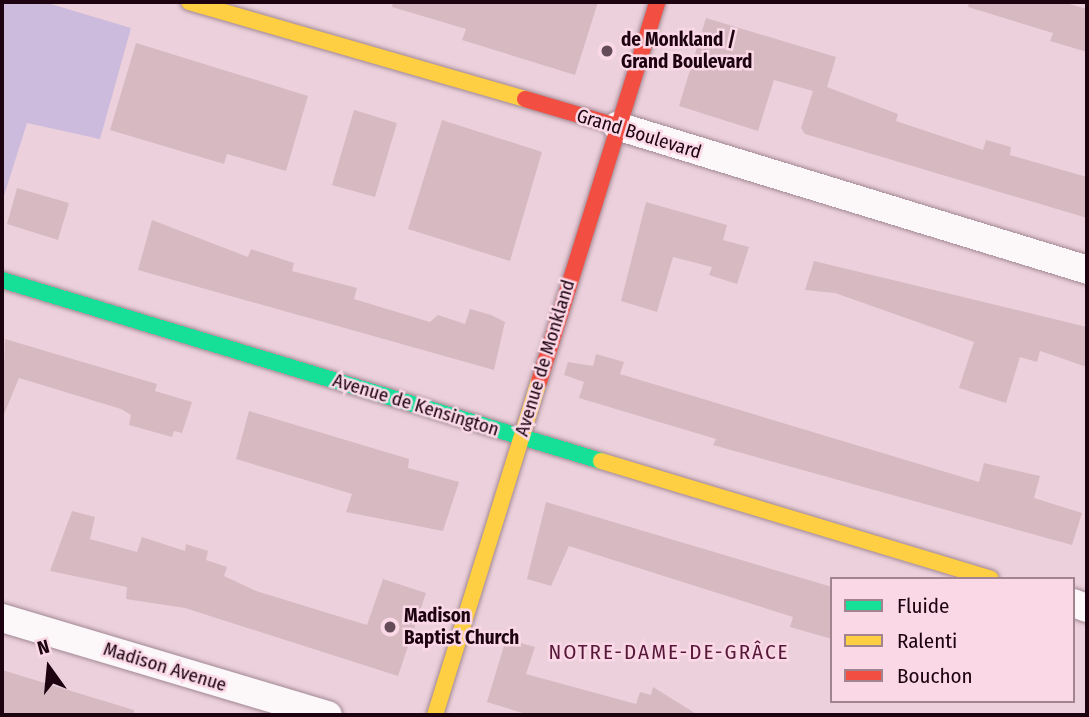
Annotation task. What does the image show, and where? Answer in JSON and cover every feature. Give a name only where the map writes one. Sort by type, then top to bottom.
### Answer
[{"type":"street","name":"Grand Boulevard","points":[[189,2],[617,126],[1087,270]]},
{"type":"street","name":"Avenue de Monkland","points":[[435,715],[657,2]]},
{"type":"street","name":"Avenue de Kensington","points":[[2,281],[984,577]]},
{"type":"street","name":"Madison Avenue","points":[[2,618],[328,715]]},
{"type":"shaded area","points":[[2,2],[44,2],[131,28],[100,139],[27,123],[2,202]]},
{"type":"building","points":[[393,2],[598,2],[575,75],[462,40],[466,29],[392,7]]},
{"type":"building","points":[[969,2],[1062,2],[1087,9],[1087,52],[1050,41],[1053,33],[968,7]]},
{"type":"building","points":[[706,18],[836,57],[827,87],[898,114],[896,121],[983,150],[986,140],[1011,147],[1010,155],[1087,177],[1087,218],[805,134],[801,128],[813,91],[774,80],[758,131],[679,106]]},
{"type":"building","points":[[136,43],[308,96],[286,171],[227,154],[224,164],[110,130]]},
{"type":"building","points":[[354,110],[397,123],[375,197],[332,185]]},
{"type":"building","points":[[442,120],[542,152],[510,261],[408,229]]},
{"type":"building","points":[[17,188],[69,203],[58,240],[7,224]]},
{"type":"building","points":[[646,202],[727,225],[723,240],[749,247],[737,284],[709,275],[712,267],[673,257],[657,312],[621,301]]},
{"type":"building","points":[[152,220],[248,257],[251,249],[294,263],[292,271],[357,288],[354,299],[430,322],[438,315],[465,324],[470,309],[491,315],[505,322],[494,370],[138,270]]},
{"type":"building","points":[[814,261],[1087,327],[1087,367],[1040,351],[1037,362],[1020,357],[1006,403],[959,388],[974,342],[835,293],[805,290]]},
{"type":"building","points":[[5,339],[157,384],[155,391],[192,402],[182,433],[174,431],[172,437],[129,425],[131,415],[121,409],[19,378],[2,419]]},
{"type":"building","points":[[596,354],[624,362],[620,374],[979,482],[984,463],[1040,476],[1034,498],[1082,513],[1072,545],[713,445],[716,439],[579,398],[584,382],[564,375],[568,362],[593,366]]},
{"type":"building","points":[[249,411],[409,459],[408,468],[459,482],[443,531],[346,512],[352,494],[236,459]]},
{"type":"building","points":[[546,502],[830,586],[830,638],[790,627],[793,617],[569,546],[551,586],[527,579]]},
{"type":"building","points":[[72,511],[95,517],[90,539],[137,552],[142,537],[185,551],[186,544],[208,551],[206,560],[227,567],[224,576],[256,591],[367,625],[383,579],[426,593],[398,676],[185,608],[126,599],[127,587],[50,571]]},
{"type":"building","points":[[506,639],[535,647],[526,674],[636,704],[640,692],[651,695],[653,687],[698,715],[529,715],[487,702]]},
{"type":"building","points":[[2,670],[134,710],[134,715],[2,715]]},
{"type":"traffic: fast","points":[[2,280],[601,461]]},
{"type":"traffic: slow","points":[[189,2],[525,99]]},
{"type":"traffic: slow","points":[[435,715],[539,382]]},
{"type":"traffic: slow","points":[[601,461],[984,577]]},
{"type":"traffic: jam","points":[[539,382],[657,2]]},
{"type":"traffic: jam","points":[[525,99],[617,126]]},
{"type":"place","name":"de Monkland / Grand Boulevard","points":[[607,51]]},
{"type":"place","name":"Madison Baptist Church","points":[[390,627]]},
{"type":"district","name":"NOTRE-DAME-DE-GRÂCE","points":[[669,652]]}]
